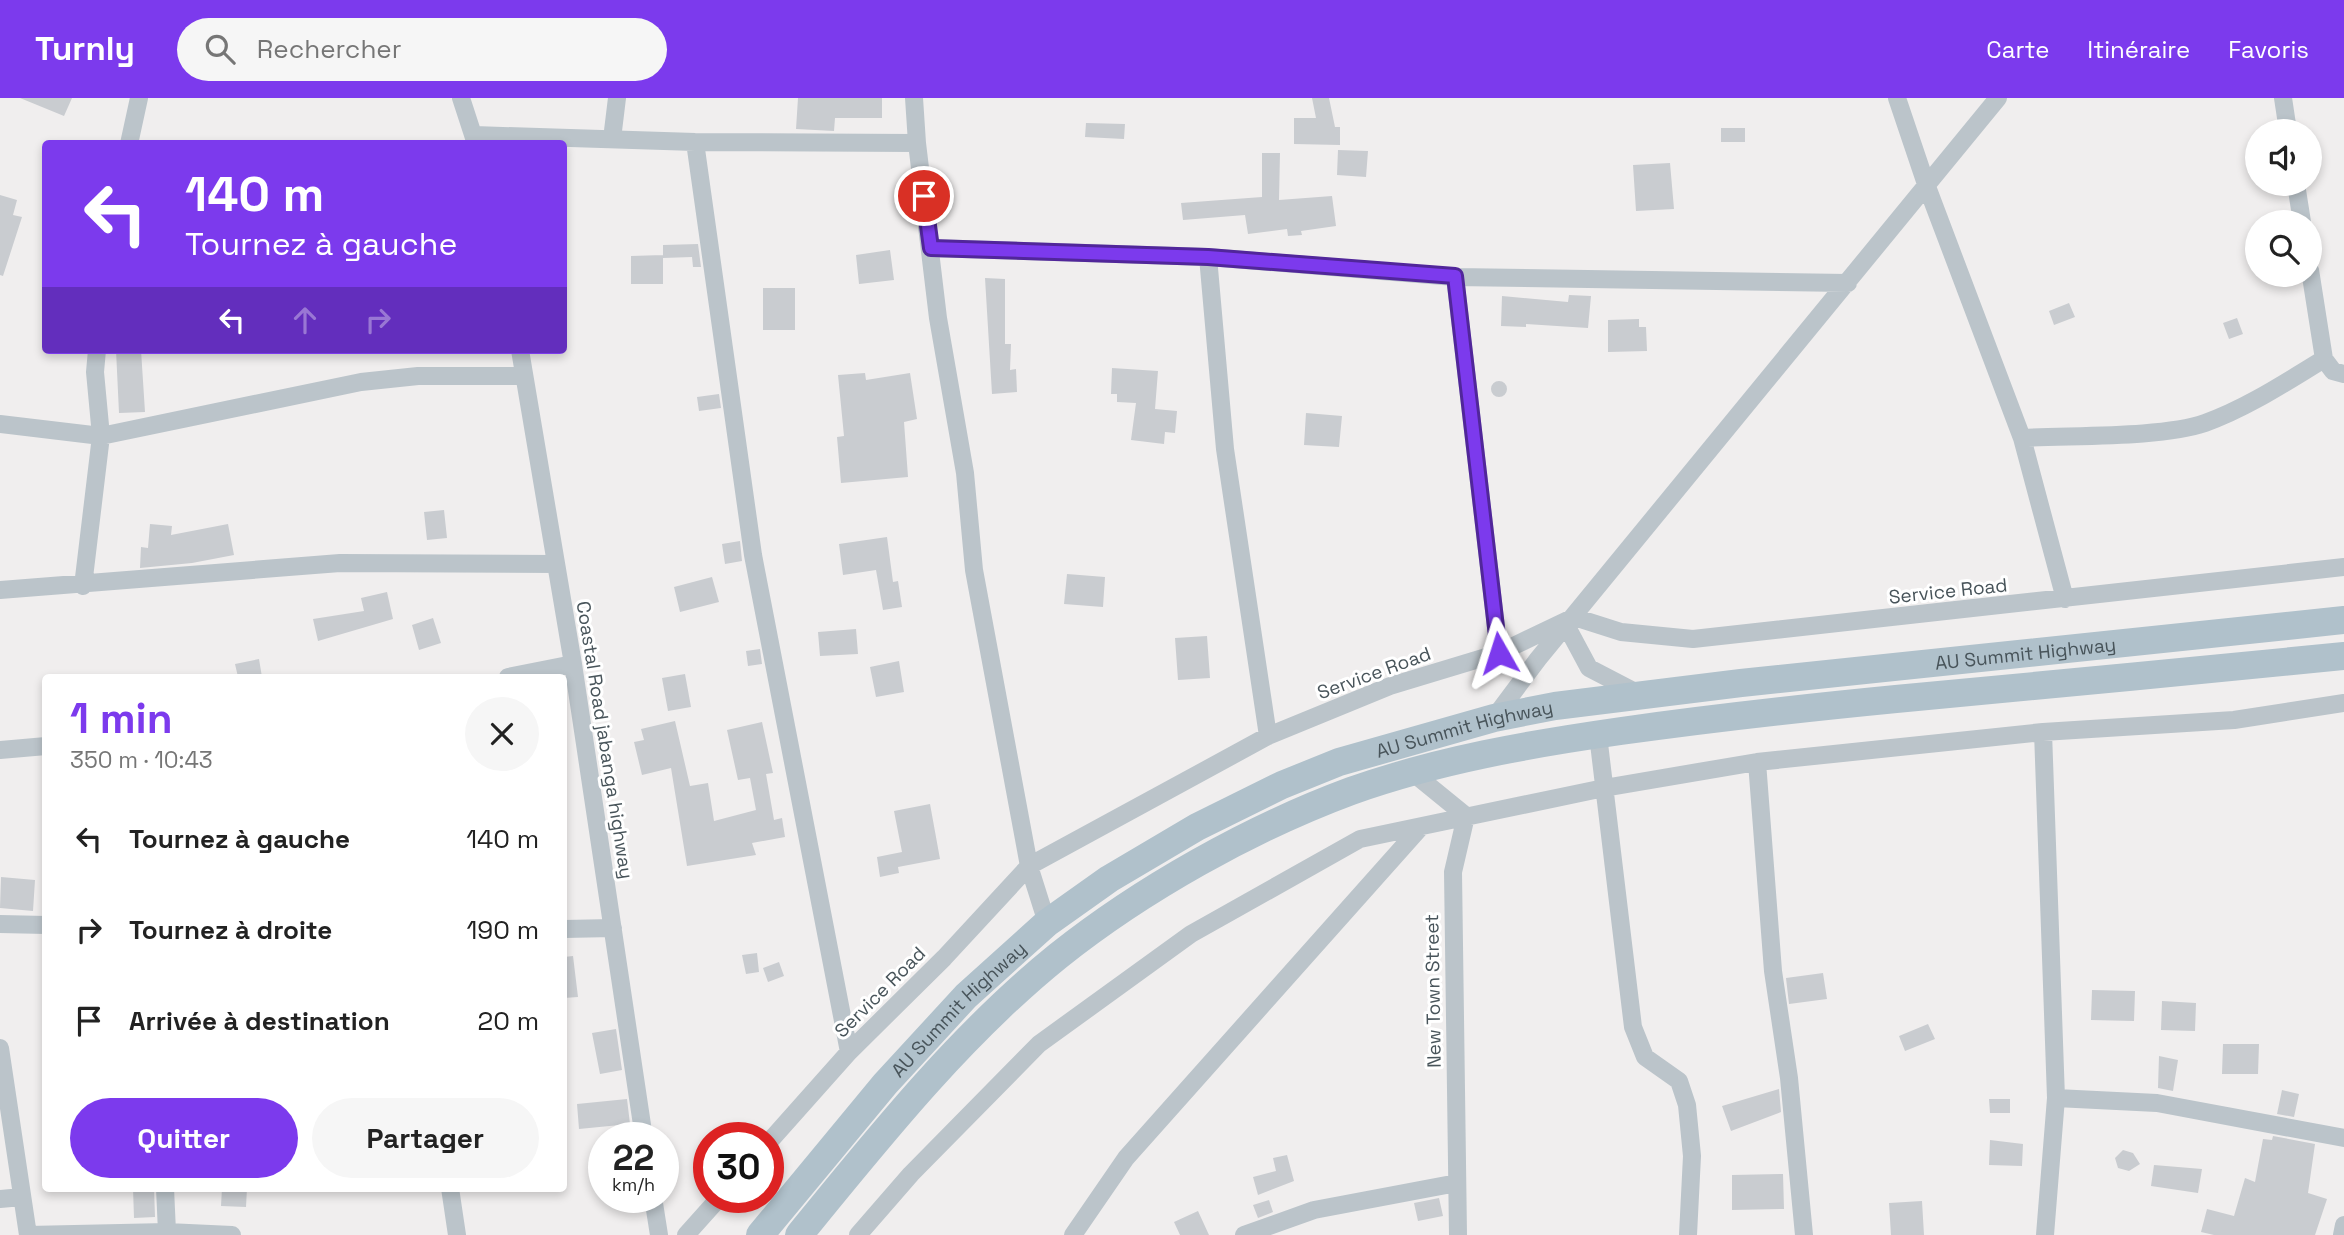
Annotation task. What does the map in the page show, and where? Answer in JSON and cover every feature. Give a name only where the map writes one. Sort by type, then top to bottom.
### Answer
[{"type":"main road","name":"AU Summit Highway","points":[[760,1235],[885,1084],[967,996],[1047,923],[1109,879],[1197,827],[1282,785],[1392,745],[1494,718],[1555,706],[2344,620]]},
{"type":"main road","name":"AU Summit Highway","points":[[799,1235],[905,1109],[989,1019],[1058,956],[1130,906],[1214,856],[1296,814],[1353,791],[1412,772],[1543,741],[1745,714],[2344,656]]},
{"type":"street","points":[[129,140],[139,98]]},
{"type":"street","points":[[461,98],[475,139],[612,138],[695,142],[917,143]]},
{"type":"street","points":[[612,138],[617,98]]},
{"type":"street","points":[[914,98],[917,143],[939,318],[965,473],[975,570],[1028,866],[1047,923]]},
{"type":"street","points":[[1897,98],[1926,184],[2022,438],[2065,599]]},
{"type":"street","points":[[1494,718],[1998,98]]},
{"type":"street","points":[[2283,98],[2286,119]]},
{"type":"street","points":[[695,142],[753,555],[849,1052]]},
{"type":"street","points":[[931,248],[1208,257],[1455,276],[1848,283]]},
{"type":"street","points":[[1208,257],[1225,449],[1268,736]]},
{"type":"street","points":[[1455,276],[1499,653]]},
{"type":"street","points":[[2313,287],[2324,359],[2333,371],[2344,374]]},
{"type":"street","points":[[83,586],[101,436],[95,372],[97,354]]},
{"type":"street","name":"Coastal Road jabanga highway","points":[[521,354],[573,664],[642,1122]]},
{"type":"street","points":[[2022,438],[2158,431],[2202,424],[2235,410],[2324,359]]},
{"type":"street","points":[[0,424],[101,436],[361,382],[418,376],[524,376]]},
{"type":"street","points":[[0,591],[340,563],[556,564]]},
{"type":"street","name":"Service Road","points":[[784,1125],[849,1052],[944,958],[1028,866],[1268,736],[1390,686],[1499,653],[1570,622],[1620,632],[1693,639],[2344,568]]},
{"type":"street","points":[[1570,622],[1590,668],[1642,696]]},
{"type":"street","points":[[523,674],[573,664]]},
{"type":"street","points":[[858,1235],[911,1174],[1040,1044],[1191,934],[1360,839],[1419,829],[1465,816],[1604,788],[1757,762],[2043,732],[2234,720],[2344,703]]},
{"type":"street","points":[[2043,732],[2056,1098],[2045,1235]]},
{"type":"street","points":[[1598,735],[1633,1027],[1645,1057],[1679,1082],[1687,1105],[1692,1156],[1688,1235]]},
{"type":"street","points":[[0,750],[42,747]]},
{"type":"street","points":[[1757,762],[1773,971],[1789,1078],[1804,1235]]},
{"type":"street","points":[[1412,772],[1465,816]]},
{"type":"street","name":"New Town Street","points":[[1458,1235],[1454,872],[1465,816]]},
{"type":"street","points":[[1073,1235],[1126,1158],[1419,829]]},
{"type":"street","points":[[0,924],[42,925]]},
{"type":"street","points":[[567,929],[613,928]]},
{"type":"street","points":[[0,1048],[28,1235],[167,1232],[232,1235]]},
{"type":"street","points":[[2056,1098],[2157,1103],[2344,1138]]},
{"type":"street","points":[[1244,1235],[1314,1210],[1457,1184]]},
{"type":"street","points":[[165,1192],[167,1232]]},
{"type":"street","points":[[451,1192],[457,1235]]},
{"type":"street","points":[[0,1199],[22,1197]]},
{"type":"street","points":[[656,1213],[659,1235]]},
{"type":"street","points":[[686,1235],[706,1213]]},
{"type":"building","points":[[20,98],[72,98],[64,116]]},
{"type":"building","points":[[798,98],[882,98],[882,118],[835,118],[834,131],[796,129]]},
{"type":"building","points":[[1312,98],[1329,98],[1335,127],[1340,127],[1340,145],[1294,144],[1294,118],[1316,118]]},
{"type":"building","points":[[1086,123],[1125,124],[1124,139],[1085,137]]},
{"type":"building","points":[[1721,128],[1745,128],[1745,142],[1721,142]]},
{"type":"building","points":[[1338,150],[1368,151],[1366,177],[1337,175]]},
{"type":"building","points":[[1262,153],[1280,153],[1279,200],[1332,196],[1336,226],[1301,231],[1302,235],[1288,236],[1287,229],[1248,234],[1245,215],[1183,220],[1181,203],[1262,197]]},
{"type":"building","points":[[1670,163],[1674,209],[1636,211],[1633,165]]},
{"type":"building","points":[[0,195],[17,200],[13,215],[22,217],[3,276],[0,275]]},
{"type":"building","points":[[698,244],[701,267],[693,267],[692,257],[663,258],[663,245]]},
{"type":"building","points":[[890,250],[894,280],[859,284],[856,255]]},
{"type":"building","points":[[663,255],[663,284],[631,284],[631,256]]},
{"type":"building","points":[[985,278],[1005,279],[1005,344],[1011,344],[1010,370],[1016,369],[1017,392],[992,394]]},
{"type":"building","points":[[763,288],[795,288],[795,330],[763,330]]},
{"type":"building","points":[[1569,295],[1591,296],[1588,328],[1526,324],[1526,327],[1501,326],[1502,296],[1568,302]]},
{"type":"building","points":[[2069,303],[2075,317],[2054,325],[2049,311]]},
{"type":"building","points":[[2237,318],[2243,334],[2229,339],[2223,323]]},
{"type":"building","points":[[1639,319],[1639,327],[1646,327],[1647,351],[1608,352],[1608,320]]},
{"type":"building","points":[[116,354],[141,354],[145,412],[119,413]]},
{"type":"building","points":[[1112,368],[1158,371],[1155,409],[1177,411],[1175,433],[1165,432],[1164,444],[1131,440],[1136,403],[1117,402],[1117,394],[1111,394]]},
{"type":"building","points":[[865,373],[866,380],[910,373],[917,419],[904,422],[908,477],[841,483],[837,437],[844,436],[838,375]]},
{"type":"building","points":[[1496,381],[1502,381],[1507,389],[1505,395],[1496,397],[1491,392],[1491,386]]},
{"type":"building","points":[[719,394],[721,408],[699,411],[697,397]]},
{"type":"building","points":[[1306,413],[1342,416],[1339,447],[1304,445]]},
{"type":"building","points":[[444,510],[447,538],[427,540],[424,512]]},
{"type":"building","points":[[150,524],[172,526],[171,535],[228,524],[234,555],[192,563],[140,568],[141,547],[148,548]]},
{"type":"building","points":[[887,537],[893,582],[898,581],[902,607],[883,610],[876,570],[843,575],[839,544]]},
{"type":"building","points":[[740,541],[742,561],[725,564],[722,544]]},
{"type":"building","points":[[1067,574],[1105,577],[1103,607],[1064,604]]},
{"type":"building","points":[[712,577],[719,602],[680,612],[674,587]]},
{"type":"building","points":[[387,592],[393,619],[318,641],[313,619],[364,611],[361,598]]},
{"type":"building","points":[[433,618],[441,643],[419,650],[412,625]]},
{"type":"building","points":[[856,629],[858,654],[820,656],[818,632]]},
{"type":"building","points":[[1207,636],[1210,678],[1178,680],[1175,638]]},
{"type":"building","points":[[760,649],[762,664],[748,666],[746,651]]},
{"type":"building","points":[[259,659],[262,674],[237,674],[235,664]]},
{"type":"building","points":[[899,661],[904,692],[876,697],[870,667]]},
{"type":"building","points":[[685,674],[691,707],[668,711],[662,678]]},
{"type":"building","points":[[675,721],[690,786],[708,783],[714,821],[756,810],[750,778],[738,780],[727,730],[762,722],[773,773],[766,774],[774,820],[782,818],[785,837],[752,843],[756,855],[687,866],[671,768],[642,775],[634,742],[644,740],[641,729]]},
{"type":"building","points":[[930,804],[940,859],[898,867],[899,873],[880,877],[877,857],[902,852],[894,811]]},
{"type":"building","points":[[1,877],[35,880],[33,911],[0,908]]},
{"type":"building","points":[[757,953],[759,972],[746,974],[742,955]]},
{"type":"building","points":[[573,956],[578,997],[567,998],[567,957]]},
{"type":"building","points":[[779,962],[784,976],[768,982],[763,968]]},
{"type":"building","points":[[1823,973],[1827,999],[1789,1004],[1786,978]]},
{"type":"building","points":[[2092,990],[2135,991],[2134,1021],[2091,1020]]},
{"type":"building","points":[[2162,1001],[2196,1003],[2195,1031],[2161,1030]]},
{"type":"building","points":[[1928,1024],[1935,1039],[1905,1051],[1899,1036]]},
{"type":"building","points":[[616,1029],[622,1070],[600,1074],[592,1033]]},
{"type":"building","points":[[2223,1044],[2259,1044],[2258,1074],[2222,1074]]},
{"type":"building","points":[[2159,1056],[2178,1060],[2173,1091],[2158,1088]]},
{"type":"building","points":[[1779,1089],[1781,1112],[1731,1131],[1722,1106]]},
{"type":"building","points":[[2282,1090],[2299,1094],[2294,1117],[2277,1114]]},
{"type":"building","points":[[627,1099],[630,1122],[588,1122],[588,1128],[579,1129],[577,1104]]},
{"type":"building","points":[[1989,1099],[2010,1099],[2010,1113],[1990,1113]]},
{"type":"building","points":[[2273,1136],[2315,1144],[2308,1193],[2327,1199],[2315,1235],[2214,1235],[2201,1232],[2207,1209],[2234,1216],[2245,1178],[2255,1182],[2263,1139],[2272,1140]]},
{"type":"building","points":[[1990,1140],[2023,1144],[2022,1166],[1989,1165]]},
{"type":"building","points":[[2123,1150],[2133,1153],[2140,1164],[2129,1171],[2118,1168],[2115,1158]]},
{"type":"building","points":[[1287,1155],[1294,1181],[1258,1195],[1253,1177],[1276,1171],[1273,1158]]},
{"type":"building","points":[[2154,1165],[2202,1169],[2198,1193],[2151,1186]]},
{"type":"building","points":[[1783,1174],[1784,1209],[1732,1210],[1732,1175]]},
{"type":"building","points":[[133,1192],[154,1192],[155,1217],[134,1218]]},
{"type":"building","points":[[222,1192],[247,1192],[246,1207],[221,1206]]},
{"type":"building","points":[[1439,1198],[1443,1216],[1418,1221],[1414,1203]]},
{"type":"building","points":[[1269,1200],[1273,1212],[1258,1218],[1253,1205]]},
{"type":"building","points":[[1922,1201],[1924,1235],[1891,1235],[1889,1203]]},
{"type":"building","points":[[1198,1211],[1209,1235],[1180,1235],[1174,1222]]},
{"type":"route","points":[[924,196],[931,248],[1208,257],[1455,276],[1499,653]]}]
